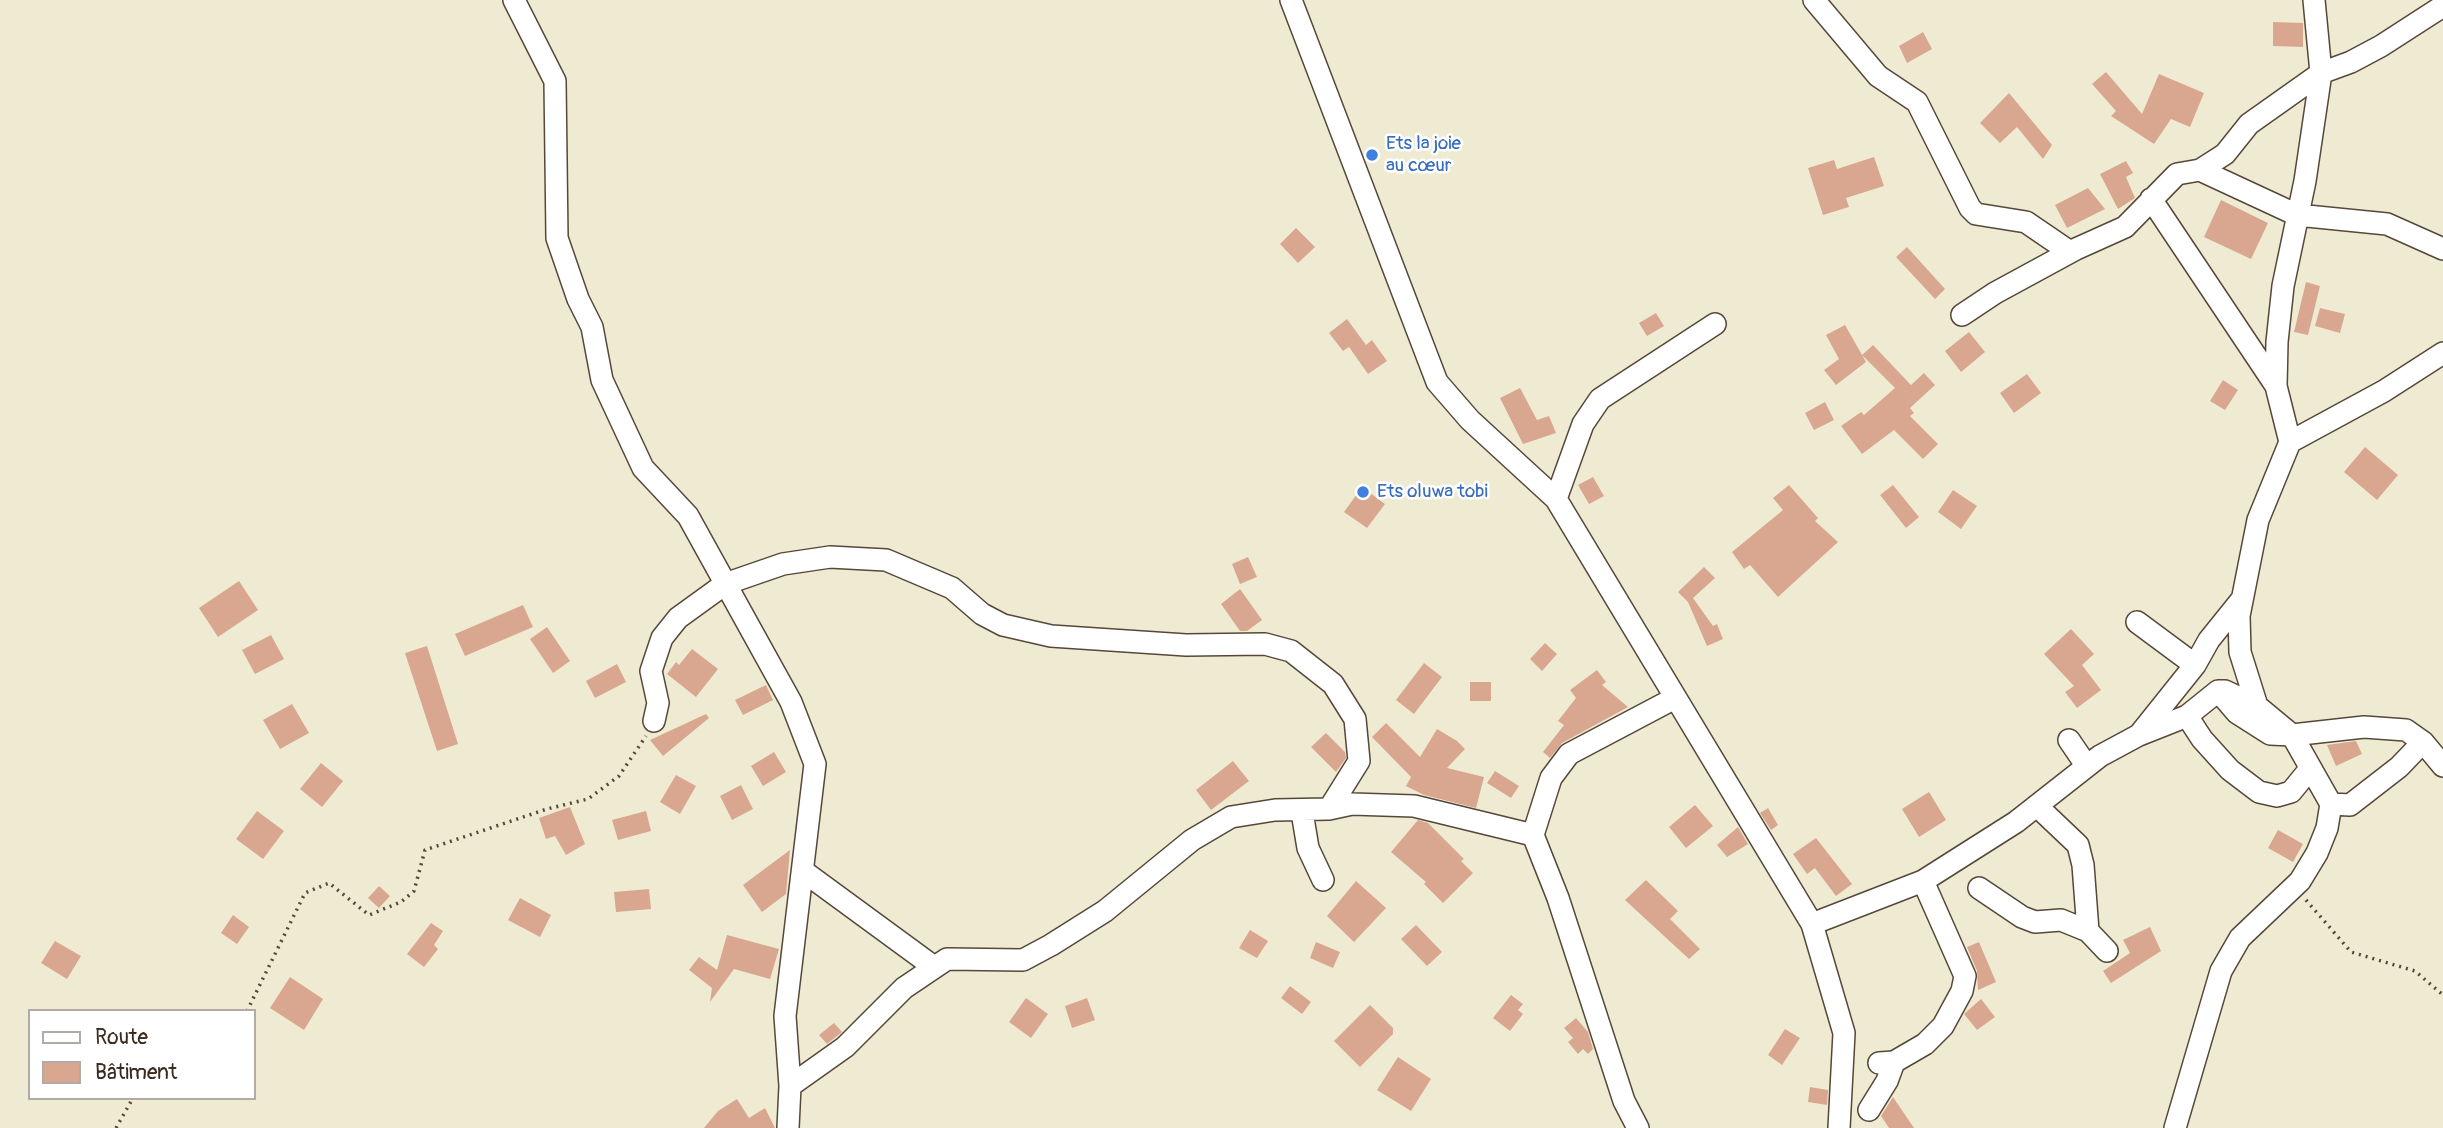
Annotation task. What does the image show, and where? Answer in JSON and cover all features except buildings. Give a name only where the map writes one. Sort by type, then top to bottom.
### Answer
[{"type":"street","points":[[514,0],[555,81],[557,238],[578,299],[592,327],[602,380],[643,468],[688,516],[791,702],[815,764],[785,1016],[790,1086],[788,1128]]},
{"type":"street","points":[[1291,0],[1437,383],[1470,420],[1556,499],[1812,923],[1844,1032],[1834,1124]]},
{"type":"street","points":[[1814,0],[1878,76],[1917,102],[1970,208],[1976,214],[2026,222],[2070,252]]},
{"type":"street","points":[[2257,706],[2240,652],[2242,598],[2258,520],[2290,442],[2276,386],[2283,286],[2322,73],[2314,0]]},
{"type":"street","points":[[1962,315],[1995,292],[2070,252],[2125,228],[2177,174],[2200,170],[2225,154],[2249,124],[2322,73],[2381,46],[2443,6]]},
{"type":"street","points":[[2200,170],[2297,215],[2387,224],[2443,249]]},
{"type":"street","points":[[2151,199],[2276,386]]},
{"type":"street","points":[[1556,499],[1583,424],[1600,398],[1715,324]]},
{"type":"street","points":[[2290,442],[2384,391],[2443,354]]},
{"type":"street","points":[[654,721],[658,703],[651,671],[662,638],[678,618],[725,584],[783,564],[830,557],[886,560],[951,588],[982,614],[1003,625],[1039,633],[1160,644],[1265,644],[1291,651],[1333,684],[1355,719],[1359,761],[1329,809]]},
{"type":"street","points":[[2139,735],[2195,665],[2209,640],[2242,598]]},
{"type":"street","points":[[2137,622],[2195,665]]},
{"type":"street","points":[[1812,923],[1923,881],[2038,807],[2086,765],[2139,735],[2187,716],[2222,691],[2240,652]]},
{"type":"street","points":[[2175,1128],[2221,971],[2240,937],[2300,881],[2317,853],[2331,804],[2309,770],[2292,735],[2257,706],[2222,691]]},
{"type":"street","points":[[2222,691],[2236,713],[2270,734],[2292,735],[2384,727],[2406,730],[2423,742],[2443,766]]},
{"type":"street","points":[[1639,1128],[1624,1101],[1558,898],[1533,835],[1551,778],[1569,754],[1675,698]]},
{"type":"street","points":[[2187,716],[2230,769],[2259,792],[2277,796],[2291,792],[2309,770]]},
{"type":"street","points":[[2069,740],[2086,765]]},
{"type":"street","points":[[2331,804],[2350,805],[2399,767],[2423,742]]},
{"type":"street","points":[[790,1086],[845,1047],[904,988],[947,959],[1023,960],[1051,946],[1105,911],[1192,840],[1231,817],[1275,810],[1302,812],[1352,804],[1414,806],[1533,835]]},
{"type":"street","points":[[2038,807],[2078,845],[2083,865],[2083,898],[2088,931]]},
{"type":"street","points":[[1302,812],[1307,848],[1323,880]]},
{"type":"street","points":[[803,871],[934,967]]},
{"type":"street","points":[[1869,1110],[1887,1081],[1886,1062],[1925,1044],[1943,1026],[1955,1009],[1965,976],[1923,881]]},
{"type":"street","points":[[1979,888],[2022,917],[2035,922],[2062,920],[2088,931],[2107,951]]},
{"type":"path","points":[[248,1009],[305,893],[329,883],[369,915],[401,902],[414,891],[425,850],[547,809],[588,799],[619,776],[654,721]]},
{"type":"path","points":[[2300,881],[2307,903],[2351,951],[2415,971],[2443,995]]},
{"type":"path","points":[[116,1128],[132,1100]]},
{"type":"place","name":"Ets la joie au cœur","points":[[1372,155]]},
{"type":"place","name":"Ets oluwa tobi","points":[[1363,492]]}]
